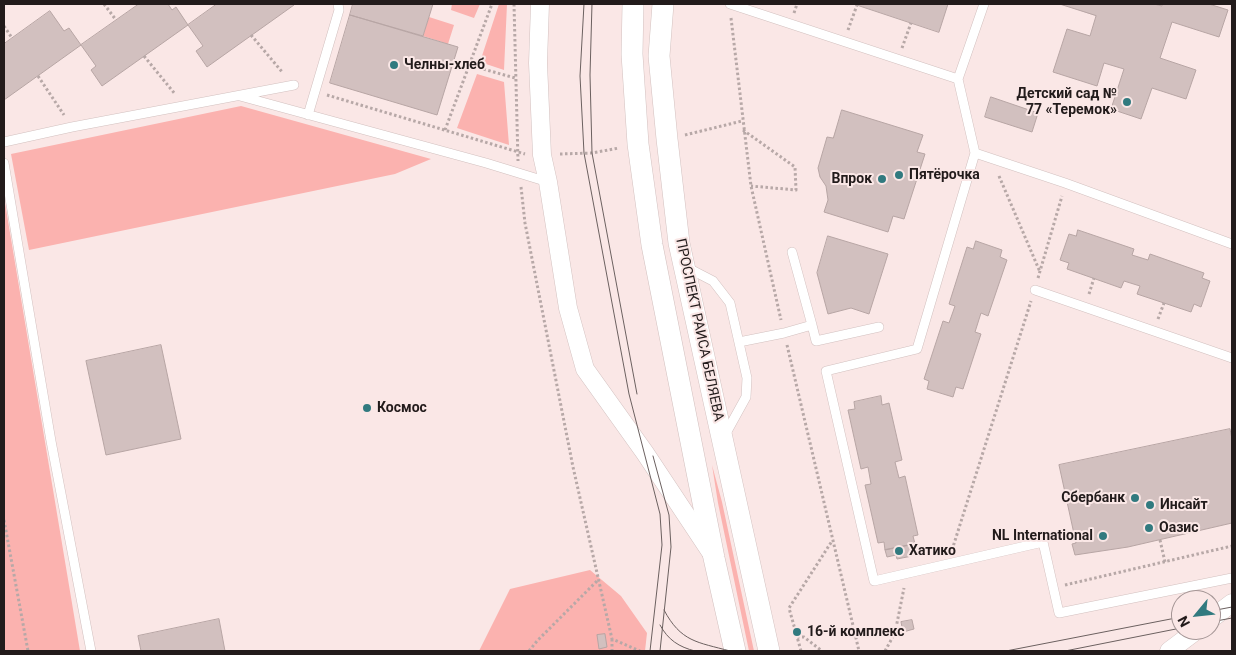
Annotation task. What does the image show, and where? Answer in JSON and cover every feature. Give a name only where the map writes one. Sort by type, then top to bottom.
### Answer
[{"type":"street","points":[[540,4],[538,63],[542,155],[568,308],[585,368],[714,558]]},
{"type":"street","name":"ПРОСПЕКТ РАИСА БЕЛЯЕВА","points":[[633,4],[632,54],[638,144],[652,245],[714,558],[735,651]]},
{"type":"street","name":"ПРОСПЕКТ РАИСА БЕЛЯЕВА","points":[[663,4],[659,56],[679,243],[769,651]]},
{"type":"street","points":[[1221,611],[1232,603]]},
{"type":"street","points":[[1169,651],[1183,640]]},
{"type":"lane","points":[[308,115],[340,10],[338,4]]},
{"type":"lane","points":[[730,4],[958,80]]},
{"type":"lane","points":[[984,4],[958,80],[975,153],[917,349],[826,372],[874,581],[1043,542],[1059,613],[1232,578]]},
{"type":"lane","points":[[4,142],[72,127],[294,85]]},
{"type":"lane","points":[[240,96],[486,163],[548,182]]},
{"type":"lane","points":[[975,153],[1066,183],[1232,244]]},
{"type":"lane","points":[[4,163],[51,442],[91,651]]},
{"type":"lane","points":[[792,252],[816,341],[880,327]]},
{"type":"lane","points":[[684,266],[713,282],[730,303],[747,378],[746,397],[722,440]]},
{"type":"lane","points":[[1035,290],[1232,358]]},
{"type":"lane","points":[[739,342],[812,325]]},
{"type":"path","points":[[104,4],[116,20]]},
{"type":"path","points":[[445,130],[492,4]]},
{"type":"path","points":[[514,4],[517,151],[525,223],[571,457],[612,639],[612,651]]},
{"type":"path","points":[[844,42],[856,5]]},
{"type":"path","points":[[898,60],[911,22]]},
{"type":"path","points":[[4,26],[12,38]]},
{"type":"path","points":[[251,35],[294,85]]},
{"type":"path","points":[[144,56],[184,106]]},
{"type":"path","points":[[469,65],[515,78]]},
{"type":"path","points":[[38,76],[72,127]]},
{"type":"path","points":[[315,91],[533,156],[592,153],[625,146]]},
{"type":"path","points":[[684,135],[742,121]]},
{"type":"path","points":[[744,130],[796,167],[796,190],[751,186]]},
{"type":"path","points":[[992,159],[1040,272]]},
{"type":"path","points":[[948,564],[1035,290],[1066,183]]},
{"type":"path","points":[[4,520],[28,651]]},
{"type":"path","points":[[800,651],[789,608],[833,540]]},
{"type":"path","points":[[1160,540],[1166,562]]},
{"type":"path","points":[[1054,588],[1232,546]]},
{"type":"path","points":[[885,651],[895,634],[907,573]]},
{"type":"path","points":[[529,651],[598,579]]},
{"type":"path","points":[[797,637],[804,637],[822,651]]},
{"type":"path","points":[[612,639],[640,651]]},
{"type":"shaded area","points":[[452,4],[480,4],[474,18],[451,10]]},
{"type":"shaded area","points":[[499,4],[507,4],[504,70],[480,62]]},
{"type":"shaded area","points":[[429,17],[454,25],[448,44],[423,36]]},
{"type":"shaded area","points":[[477,74],[504,82],[509,145],[457,128]]},
{"type":"shaded area","points":[[241,106],[431,159],[395,174],[29,250],[11,154]]},
{"type":"shaded area","points":[[4,197],[80,651],[4,651]]},
{"type":"shaded area","points":[[712,465],[722,502],[754,651],[749,651],[718,503]]},
{"type":"shaded area","points":[[590,570],[621,596],[647,633],[645,651],[479,651],[510,589]]},
{"type":"building","points":[[139,4],[168,4],[172,10],[176,7],[188,25],[102,86],[91,70],[96,66],[81,45]]},
{"type":"building","points":[[217,4],[294,5],[207,67],[196,51],[203,46],[188,25]]},
{"type":"building","points":[[353,4],[433,4],[423,36],[350,15]]},
{"type":"building","points":[[854,4],[948,4],[939,32]]},
{"type":"building","points":[[1060,4],[1154,4],[1162,6],[1162,4],[1209,4],[1228,10],[1219,37],[1172,22],[1160,58],[1196,70],[1186,99],[1152,88],[1141,119],[1111,109],[1124,69],[1104,63],[1097,86],[1053,72],[1067,29],[1090,36],[1096,16]]},
{"type":"building","points":[[50,11],[64,31],[69,28],[81,45],[4,100],[4,44]]},
{"type":"building","name":"Челны-хлеб","points":[[350,15],[458,47],[437,115],[330,83]]},
{"type":"building","points":[[991,97],[1038,113],[1032,132],[985,117]]},
{"type":"building","points":[[842,110],[923,135],[917,152],[925,154],[904,219],[893,216],[888,232],[824,212],[828,200],[826,186],[820,177],[818,168],[827,137],[833,138]]},
{"type":"building","points":[[1078,230],[1134,249],[1132,255],[1148,260],[1150,254],[1204,273],[1202,278],[1210,281],[1201,307],[1194,304],[1191,312],[1137,294],[1140,286],[1124,281],[1121,288],[1067,269],[1069,263],[1060,260],[1069,234],[1076,236]]},
{"type":"building","points":[[828,236],[888,254],[869,314],[851,308],[828,314],[817,273]]},
{"type":"building","points":[[976,241],[1002,250],[1000,257],[1007,260],[988,316],[981,313],[975,332],[981,334],[963,389],[956,387],[953,397],[927,389],[929,381],[924,379],[943,321],[949,323],[955,306],[949,304],[967,247],[973,249]]},
{"type":"building","points":[[161,345],[181,439],[106,455],[86,361]]},
{"type":"building","points":[[881,396],[882,405],[889,403],[902,460],[895,462],[899,478],[905,476],[918,535],[913,536],[915,544],[885,550],[884,542],[878,543],[865,485],[871,484],[868,467],[861,469],[848,410],[855,409],[854,402]]},
{"type":"building","name":"Инсайт","points":[[1230,429],[1232,439],[1232,523],[1128,547],[1075,555],[1072,544],[1076,543],[1059,465]]},
{"type":"building","name":"Хатико","points":[[915,544],[916,550],[910,552],[912,556],[897,559],[896,555],[887,557],[885,550]]},
{"type":"building","points":[[219,619],[225,651],[141,651],[138,636]]},
{"type":"building","points":[[912,620],[914,629],[903,632],[901,622]]},
{"type":"building","points":[[605,634],[607,647],[599,649],[597,635]]},
{"type":"tram line","points":[[584,4],[580,76],[584,153],[629,394],[660,514],[662,545],[650,651]]},
{"type":"tram line","points":[[592,4],[590,75],[592,153],[637,394]]},
{"type":"tram line","points":[[653,456],[669,515],[671,547],[660,651]]},
{"type":"tram line","points":[[1221,609],[1232,607]]},
{"type":"tram line","points":[[664,610],[670,621],[684,635],[699,643],[730,651]]},
{"type":"tram line","points":[[1221,620],[1232,618]]},
{"type":"tram line","points":[[1006,651],[1171,619]]},
{"type":"tram line","points":[[660,625],[674,642],[695,651]]},
{"type":"tram line","points":[[1065,651],[1171,630]]},
{"type":"place","name":"Челны-хлеб","points":[[394,65]]},
{"type":"place","name":"Детский сад № 77 «Теремок»","points":[[1127,102]]},
{"type":"place","name":"Пятёрочка","points":[[899,175]]},
{"type":"place","name":"Впрок","points":[[882,179]]},
{"type":"place","name":"Космос","points":[[367,408]]},
{"type":"place","name":"Сбербанк","points":[[1135,498]]},
{"type":"place","name":"Инсайт","points":[[1150,505]]},
{"type":"place","name":"Оазис","points":[[1149,528]]},
{"type":"place","name":"NL International","points":[[1103,536]]},
{"type":"place","name":"Хатико","points":[[899,551]]},
{"type":"place","name":"16-й комплекс","points":[[797,632]]}]
